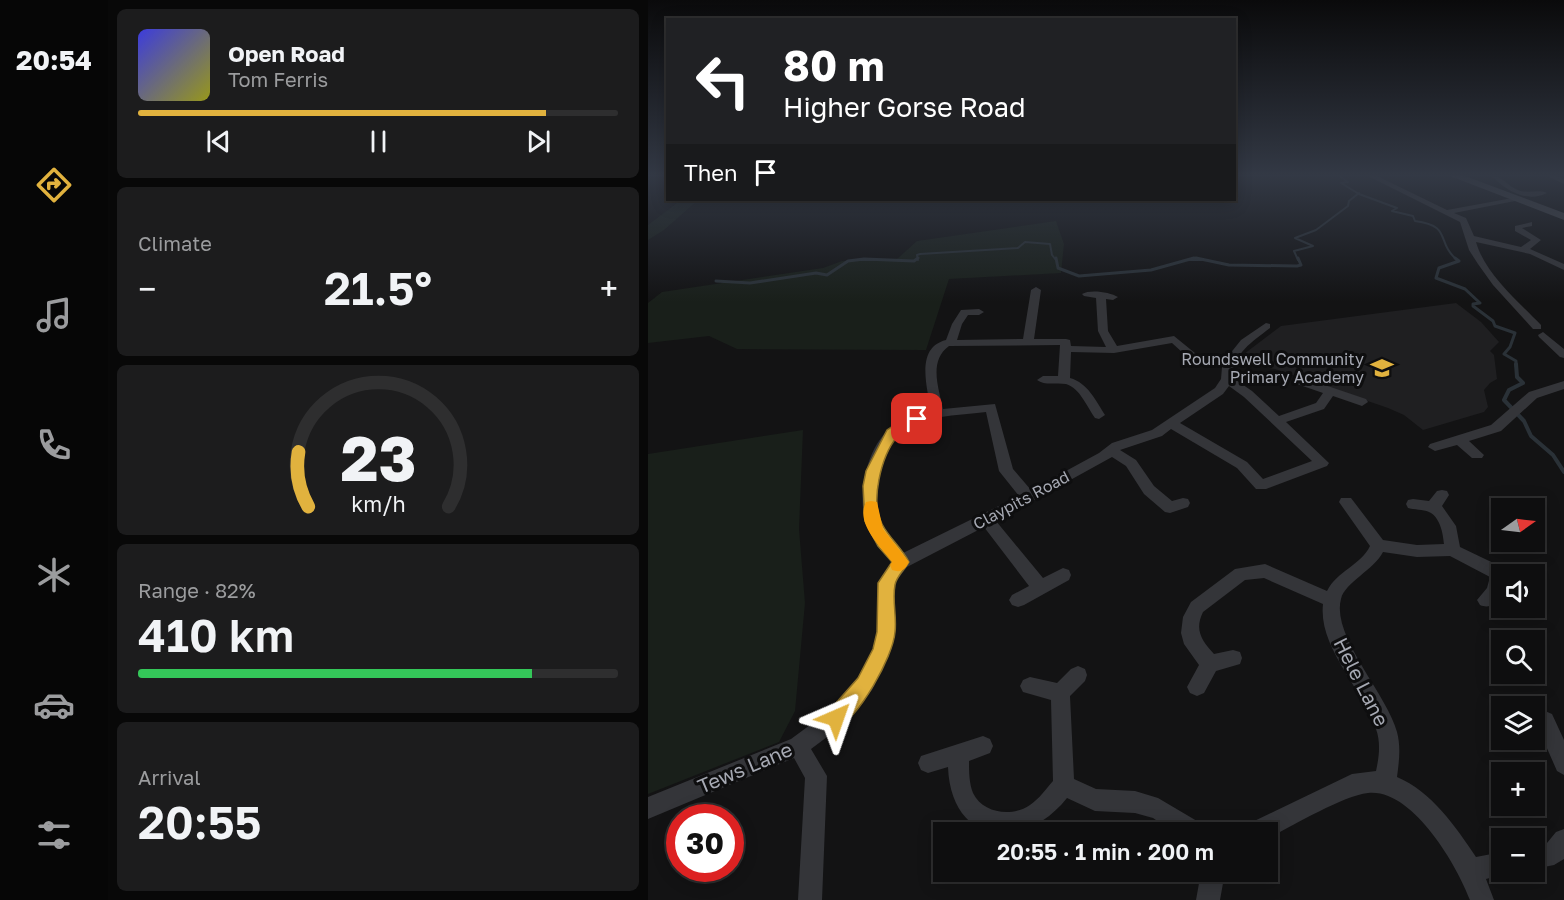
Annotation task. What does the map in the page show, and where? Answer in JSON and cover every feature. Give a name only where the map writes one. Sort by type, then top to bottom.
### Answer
[{"type":"street","points":[[1457,218],[1466,223],[1476,255],[1495,281],[1564,355]]},
{"type":"street","points":[[1522,224],[1518,229],[1521,232],[1540,238],[1523,249]]},
{"type":"street","points":[[1470,238],[1523,249],[1564,267]]},
{"type":"street","points":[[1028,342],[1036,290]]},
{"type":"street","points":[[1087,294],[1113,297]]},
{"type":"street","points":[[1101,296],[1103,331],[1114,350]]},
{"type":"street","points":[[951,342],[957,324],[965,312],[979,312]]},
{"type":"street","name":"Claypits Road","points":[[901,562],[1029,498],[1117,446],[1157,433],[1172,424],[1219,391],[1235,351],[1266,326]]},
{"type":"street","points":[[1067,349],[1114,350],[1174,339],[1197,361],[1228,372],[1322,464],[1261,485],[1242,465],[1172,424]]},
{"type":"street","points":[[938,415],[931,377],[932,362],[938,349],[951,342],[1066,342],[1064,379]]},
{"type":"street","points":[[1043,380],[1064,379],[1076,383],[1099,415]]},
{"type":"street","points":[[1298,380],[1362,402]]},
{"type":"street","points":[[1435,447],[1496,428],[1533,395],[1564,385]]},
{"type":"street","points":[[1276,421],[1320,406],[1330,391]]},
{"type":"street","points":[[901,562],[884,542],[872,521],[870,486],[873,471],[887,440],[897,428],[917,419],[991,407],[1006,471],[1029,498]]},
{"type":"street","points":[[1458,439],[1477,455]]},
{"type":"street","points":[[1110,450],[1131,463],[1149,490],[1170,508],[1183,503]]},
{"type":"street","points":[[1413,504],[1438,501],[1452,530],[1452,550]]},
{"type":"street","points":[[1346,502],[1378,545],[1417,551],[1452,550],[1491,569]]},
{"type":"street","points":[[986,519],[1040,587]]},
{"type":"street","points":[[1210,664],[1193,644],[1190,633],[1192,617],[1197,607],[1241,574],[1265,571],[1331,600],[1346,579],[1376,554],[1378,545]]},
{"type":"street","name":"Tews Lane","points":[[648,808],[798,746],[836,718],[865,684],[882,650],[886,632],[886,583],[901,562]]},
{"type":"street","points":[[1018,600],[1063,575]]},
{"type":"street","points":[[1486,600],[1491,595]]},
{"type":"street","name":"Hele Lane","points":[[1331,600],[1333,626],[1339,641],[1377,705],[1387,730],[1389,760],[1384,783]]},
{"type":"street","points":[[1197,687],[1210,664],[1233,658]]},
{"type":"street","points":[[958,754],[963,796],[976,815],[996,822],[1013,823],[1036,814],[1064,785],[1060,693],[1078,675]]},
{"type":"street","points":[[1030,686],[1060,693]]},
{"type":"street","points":[[1545,721],[1564,764]]},
{"type":"street","points":[[798,746],[816,776],[810,900]]},
{"type":"street","points":[[928,763],[983,746]]},
{"type":"street","points":[[1276,822],[1352,785],[1368,782],[1384,783],[1410,795],[1434,820],[1470,870],[1482,900]]},
{"type":"street","points":[[1064,785],[1095,800],[1135,802],[1158,808],[1179,822]]},
{"type":"street","points":[[1545,855],[1554,854],[1564,840]]},
{"type":"street","points":[[1470,870],[1491,866]]},
{"type":"street","points":[[1208,900],[1211,882]]},
{"type":"shaded area","points":[[657,218],[678,218],[648,240],[648,225]]},
{"type":"shaded area","points":[[1056,221],[1064,244],[1061,273],[949,279],[926,350],[737,349],[709,336],[648,343],[648,303],[662,292],[823,268],[842,261],[897,259],[917,241]]},
{"type":"shaded area","name":"Roundswell Community Primary Academy","points":[[1456,303],[1481,322],[1499,342],[1490,351],[1494,355],[1497,379],[1484,390],[1488,407],[1484,412],[1423,430],[1404,415],[1388,408],[1275,369],[1239,364],[1244,354],[1281,326]]},
{"type":"shaded area","points":[[803,430],[799,529],[805,603],[795,711],[779,742],[648,794],[648,454]]},
{"type":"waterway","points":[[1298,260],[1294,251],[1313,246],[1295,238],[1316,230],[1332,218]]},
{"type":"waterway","points":[[1414,218],[1415,221],[1427,223],[1439,231],[1446,247],[1455,258]]},
{"type":"waterway","points":[[918,258],[917,255],[920,254],[1018,248],[1025,242],[1050,244],[1052,255],[1056,260]]},
{"type":"waterway","points":[[716,281],[750,283],[816,273],[827,275],[848,261],[864,259],[914,261],[918,258]]},
{"type":"waterway","points":[[1056,258],[1058,268],[1079,276],[1151,270],[1194,258]]},
{"type":"waterway","points":[[1196,258],[1229,265],[1297,266],[1301,265],[1298,258]]},
{"type":"waterway","points":[[1455,258],[1459,261],[1439,268],[1436,278],[1465,289],[1480,303],[1473,304],[1473,306],[1493,321],[1495,326],[1515,333],[1510,347],[1504,354],[1516,361],[1516,364]]},
{"type":"waterway","points":[[858,260],[881,260]]},
{"type":"waterway","points":[[1189,260],[1203,260]]},
{"type":"waterway","points":[[1516,364],[1517,377],[1523,383],[1509,390],[1504,400],[1524,421],[1531,436],[1553,455],[1564,472]]},
{"type":"slow traffic","points":[[871,506],[872,521],[877,532],[901,562],[898,565]]},
{"type":"place","name":"Roundswell Community Primary Academy","points":[[1382,368]]},
{"type":"route","points":[[836,718],[852,701],[875,667],[886,632],[886,583],[901,562],[884,542],[872,521],[870,486],[873,471],[887,440],[897,428],[917,419]]}]
